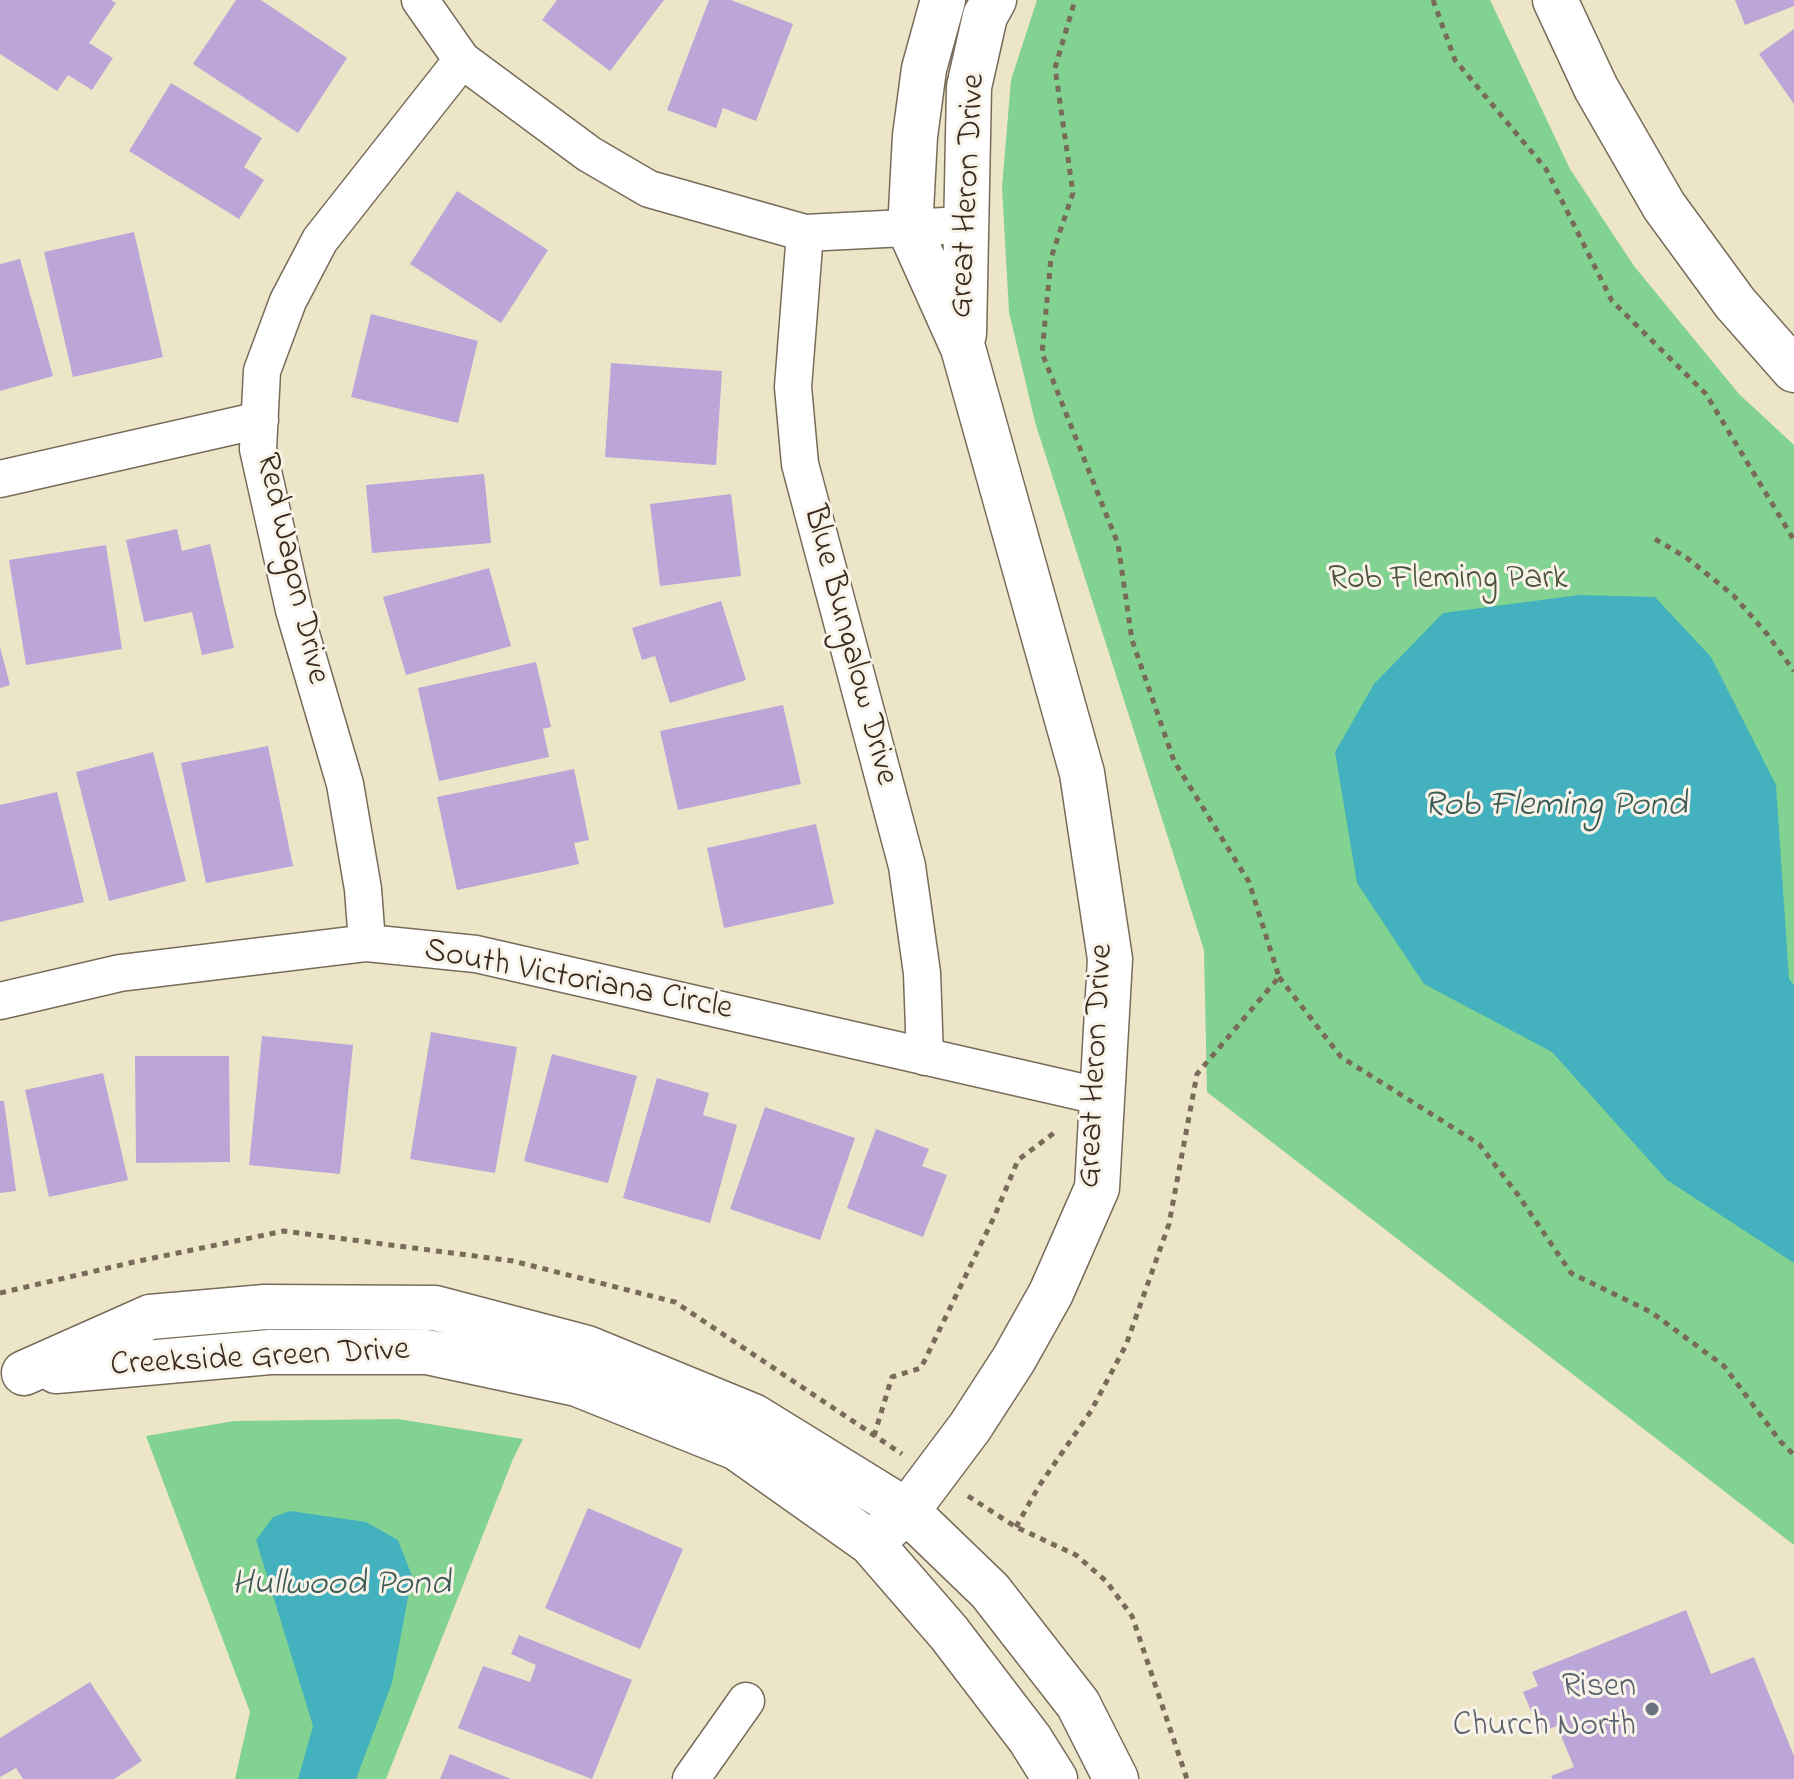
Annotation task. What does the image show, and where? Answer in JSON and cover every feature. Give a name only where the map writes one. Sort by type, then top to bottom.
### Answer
[{"type":"main road","name":"Great Heron Drive","points":[[871,1543],[907,1511],[970,1427],[1014,1359],[1051,1293],[1097,1188],[1110,959],[1082,773],[963,348],[910,230],[915,136],[924,69],[943,0]]},
{"type":"main road","points":[[1555,0],[1596,88],[1664,206],[1735,303],[1794,370]]},
{"type":"main road","name":"Great Heron Drive","points":[[963,348],[969,87],[988,5]]},
{"type":"main road","name":"Creekside Green Drive","points":[[12,1376],[150,1317],[265,1307],[435,1308],[587,1348],[753,1416],[907,1511],[990,1591],[1078,1704],[1116,1779]]},
{"type":"main road","name":"Creekside Green Drive","points":[[12,1376],[270,1352],[427,1352],[577,1384],[737,1448],[871,1543],[949,1633],[1030,1739],[1055,1779]]},
{"type":"street","points":[[420,0],[462,60],[589,154],[649,189],[805,233],[965,225]]},
{"type":"street","name":"Red Wagon Drive","points":[[367,943],[363,889],[345,784],[294,610],[258,449],[262,371],[288,301],[320,240],[462,60]]},
{"type":"street","name":"Blue Bungalow Drive","points":[[805,233],[793,387],[800,464],[907,866],[922,973],[925,1057]]},
{"type":"street","points":[[0,479],[260,420]]},
{"type":"street","name":"South Victoriana Circle","points":[[0,1001],[120,973],[367,943],[476,954],[1103,1097]]},
{"type":"street","points":[[691,1779],[746,1701]]},
{"type":"path","points":[[1075,0],[1055,68],[1073,193],[1051,258],[1042,353],[1118,544],[1132,640],[1174,761],[1249,882],[1279,977],[1341,1057],[1479,1144],[1571,1273],[1651,1312],[1724,1366],[1794,1455]]},
{"type":"path","points":[[1433,0],[1455,60],[1546,169],[1612,301],[1706,394],[1794,540]]},
{"type":"path","points":[[1655,539],[1687,558],[1733,595],[1794,671]]},
{"type":"path","points":[[1016,1527],[1039,1486],[1091,1411],[1126,1345],[1169,1224],[1197,1074],[1279,977]]},
{"type":"path","points":[[874,1436],[892,1377],[921,1368],[995,1215],[1018,1160],[1103,1097]]},
{"type":"green space","name":"Rob Fleming Park","points":[[1037,0],[1490,0],[1570,169],[1634,266],[1739,394],[1794,445],[1794,1545],[1207,1092],[1204,950],[1035,422],[1009,312],[1002,187],[1011,80]]},
{"type":"green space","points":[[398,1419],[523,1439],[386,1779],[235,1779],[250,1712],[146,1436],[234,1421]]},
{"type":"water","name":"Rob Fleming Pond","points":[[1579,595],[1655,597],[1711,657],[1776,785],[1789,979],[1794,985],[1794,1263],[1667,1180],[1552,1052],[1424,984],[1357,883],[1335,752],[1374,684],[1443,613]]},
{"type":"water","name":"Hullwood Pond","points":[[290,1511],[366,1522],[398,1540],[412,1576],[392,1683],[356,1779],[298,1779],[313,1726],[256,1540],[273,1517]]},
{"type":"building","points":[[0,0],[111,0],[116,3],[89,43],[113,58],[92,90],[68,75],[57,91],[0,54]]},
{"type":"building","points":[[236,0],[261,0],[347,58],[298,133],[193,64]]},
{"type":"building","points":[[557,0],[664,0],[610,71],[542,20]]},
{"type":"building","points":[[709,0],[731,0],[793,24],[756,121],[723,108],[716,128],[667,110]]},
{"type":"building","points":[[1735,0],[1794,0],[1794,6],[1745,25]]},
{"type":"building","points":[[1794,29],[1794,104],[1759,54]]},
{"type":"building","points":[[171,83],[262,138],[244,167],[264,180],[239,219],[129,151]]},
{"type":"building","points":[[457,191],[548,250],[501,323],[410,264]]},
{"type":"building","points":[[134,232],[163,357],[73,377],[44,252]]},
{"type":"building","points":[[20,259],[53,376],[0,391],[0,264]]},
{"type":"building","points":[[371,314],[478,341],[458,423],[351,397]]},
{"type":"building","points":[[611,363],[722,371],[716,465],[605,457]]},
{"type":"building","points":[[484,474],[491,543],[372,553],[366,485]]},
{"type":"building","points":[[731,494],[741,576],[660,586],[650,504]]},
{"type":"building","points":[[177,529],[182,551],[210,544],[234,648],[202,655],[192,612],[144,622],[126,540]]},
{"type":"building","points":[[106,545],[122,649],[26,665],[9,560]]},
{"type":"building","points":[[489,568],[511,646],[406,675],[383,597]]},
{"type":"building","points":[[721,601],[746,680],[670,703],[655,656],[642,660],[632,628]]},
{"type":"building","points":[[0,647],[10,685],[0,688]]},
{"type":"building","points":[[536,662],[551,727],[543,729],[549,757],[439,781],[418,688]]},
{"type":"building","points":[[783,705],[801,784],[678,810],[660,731]]},
{"type":"building","points":[[268,746],[293,866],[206,883],[181,763]]},
{"type":"building","points":[[153,752],[186,881],[109,901],[76,772]]},
{"type":"building","points":[[574,769],[589,840],[574,843],[579,864],[457,890],[437,797]]},
{"type":"building","points":[[57,792],[84,902],[0,922],[0,805]]},
{"type":"building","points":[[816,824],[834,904],[724,928],[707,848]]},
{"type":"building","points":[[431,1032],[517,1047],[495,1173],[410,1159]]},
{"type":"building","points":[[262,1036],[353,1045],[340,1174],[249,1165]]},
{"type":"building","points":[[552,1054],[637,1076],[608,1183],[524,1161]]},
{"type":"building","points":[[135,1056],[229,1056],[230,1162],[136,1163]]},
{"type":"building","points":[[103,1073],[128,1180],[49,1197],[25,1090]]},
{"type":"building","points":[[657,1078],[709,1093],[703,1115],[737,1125],[710,1223],[623,1198]]},
{"type":"building","points":[[0,1101],[4,1101],[16,1191],[0,1193]]},
{"type":"building","points":[[765,1107],[855,1138],[820,1240],[730,1209]]},
{"type":"building","points":[[876,1129],[929,1149],[922,1166],[947,1175],[923,1237],[847,1208]]},
{"type":"building","points":[[588,1508],[683,1549],[640,1649],[545,1608]]},
{"type":"building","name":"Risen Church North","points":[[1686,1610],[1711,1674],[1754,1657],[1794,1756],[1794,1779],[1553,1779],[1551,1776],[1574,1767],[1557,1726],[1540,1732],[1523,1692],[1538,1686],[1532,1672]]},
{"type":"building","points":[[519,1635],[632,1680],[592,1779],[458,1728],[483,1666],[530,1682],[536,1665],[511,1654]]},
{"type":"building","points":[[90,1682],[142,1761],[114,1779],[23,1779],[16,1768],[0,1777],[0,1738]]},
{"type":"building","points":[[450,1754],[511,1779],[440,1779]]},
{"type":"place","name":"Risen Church North","points":[[1652,1709]]}]
